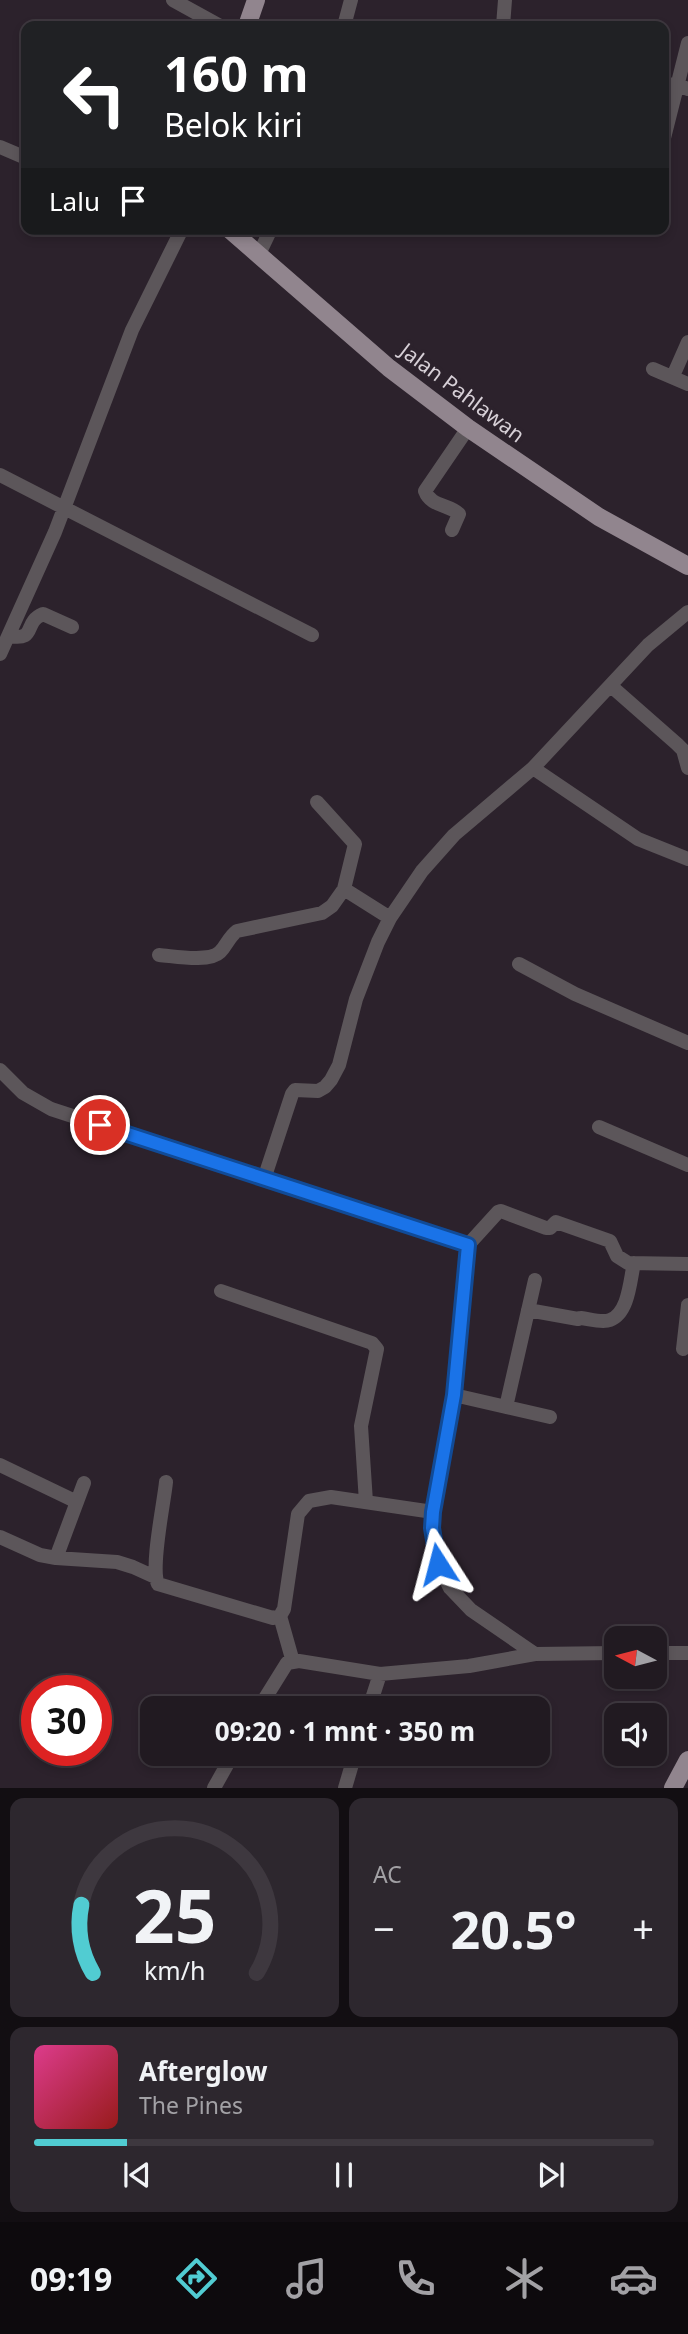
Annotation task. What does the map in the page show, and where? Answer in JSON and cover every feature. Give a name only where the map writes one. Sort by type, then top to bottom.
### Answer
[{"type":"main road","points":[[249,21],[256,0]]},
{"type":"main road","name":"Jalan Pahlawan","points":[[236,235],[371,353],[468,428],[599,517],[688,566]]},
{"type":"main road","points":[[673,1788],[688,1760]]},
{"type":"street","points":[[173,0],[211,21]]},
{"type":"street","points":[[345,21],[351,0]]},
{"type":"street","points":[[503,21],[505,0]]},
{"type":"street","points":[[669,116],[688,43]]},
{"type":"street","points":[[0,147],[21,156]]},
{"type":"street","points":[[0,654],[64,507],[132,330],[179,235]]},
{"type":"street","points":[[259,254],[268,235]]},
{"type":"street","points":[[673,376],[688,342]]},
{"type":"street","points":[[653,369],[688,384]]},
{"type":"street","points":[[452,530],[459,514],[456,510],[431,501],[425,491],[468,428]]},
{"type":"street","points":[[0,475],[312,635]]},
{"type":"street","points":[[264,1179],[292,1094],[295,1090],[318,1091],[325,1087],[339,1065],[356,999],[378,942],[390,918],[422,871],[454,835],[533,768],[648,645],[688,612]]},
{"type":"street","points":[[9,636],[26,636],[35,618],[43,614],[72,626]]},
{"type":"street","points":[[611,686],[683,750],[688,768]]},
{"type":"street","points":[[533,768],[638,839],[688,859]]},
{"type":"street","points":[[159,955],[207,958],[216,956],[222,951],[228,937],[237,930],[322,913],[332,906],[344,888],[355,844],[317,802]]},
{"type":"street","points":[[344,888],[390,918]]},
{"type":"street","points":[[519,964],[575,995],[688,1042]]},
{"type":"street","points":[[0,1070],[23,1093],[51,1109],[468,1245]]},
{"type":"street","points":[[599,1128],[688,1165]]},
{"type":"street","points":[[535,1654],[471,1610],[443,1577],[435,1553],[433,1512],[454,1395],[468,1245],[501,1210],[546,1228],[556,1222],[610,1241],[620,1260],[634,1263],[688,1264]]},
{"type":"street","points":[[528,1310],[578,1320],[581,1318],[607,1321],[624,1306],[634,1263]]},
{"type":"street","points":[[506,1406],[536,1280]]},
{"type":"street","points":[[221,1291],[372,1343],[377,1349],[362,1426],[366,1503]]},
{"type":"street","points":[[683,1349],[688,1306]]},
{"type":"street","points":[[454,1395],[550,1417]]},
{"type":"street","points":[[0,1465],[77,1502]]},
{"type":"street","points":[[155,1577],[166,1482]]},
{"type":"street","points":[[56,1558],[84,1483]]},
{"type":"street","points":[[293,1662],[280,1616],[284,1609],[298,1514],[302,1507],[309,1501],[331,1497],[433,1512]]},
{"type":"street","points":[[0,1537],[40,1555],[117,1562],[155,1577],[164,1587],[264,1616],[280,1616]]},
{"type":"street","points":[[267,1696],[282,1669],[287,1663],[293,1662],[380,1674],[469,1666],[535,1654],[604,1653]]},
{"type":"street","points":[[667,1653],[688,1653]]},
{"type":"street","points":[[373,1696],[380,1674]]},
{"type":"street","points":[[214,1788],[226,1766]]},
{"type":"street","points":[[345,1788],[351,1766]]},
{"type":"route","points":[[100,1125],[468,1245],[454,1395],[433,1512],[432,1528],[438,1564]]}]
